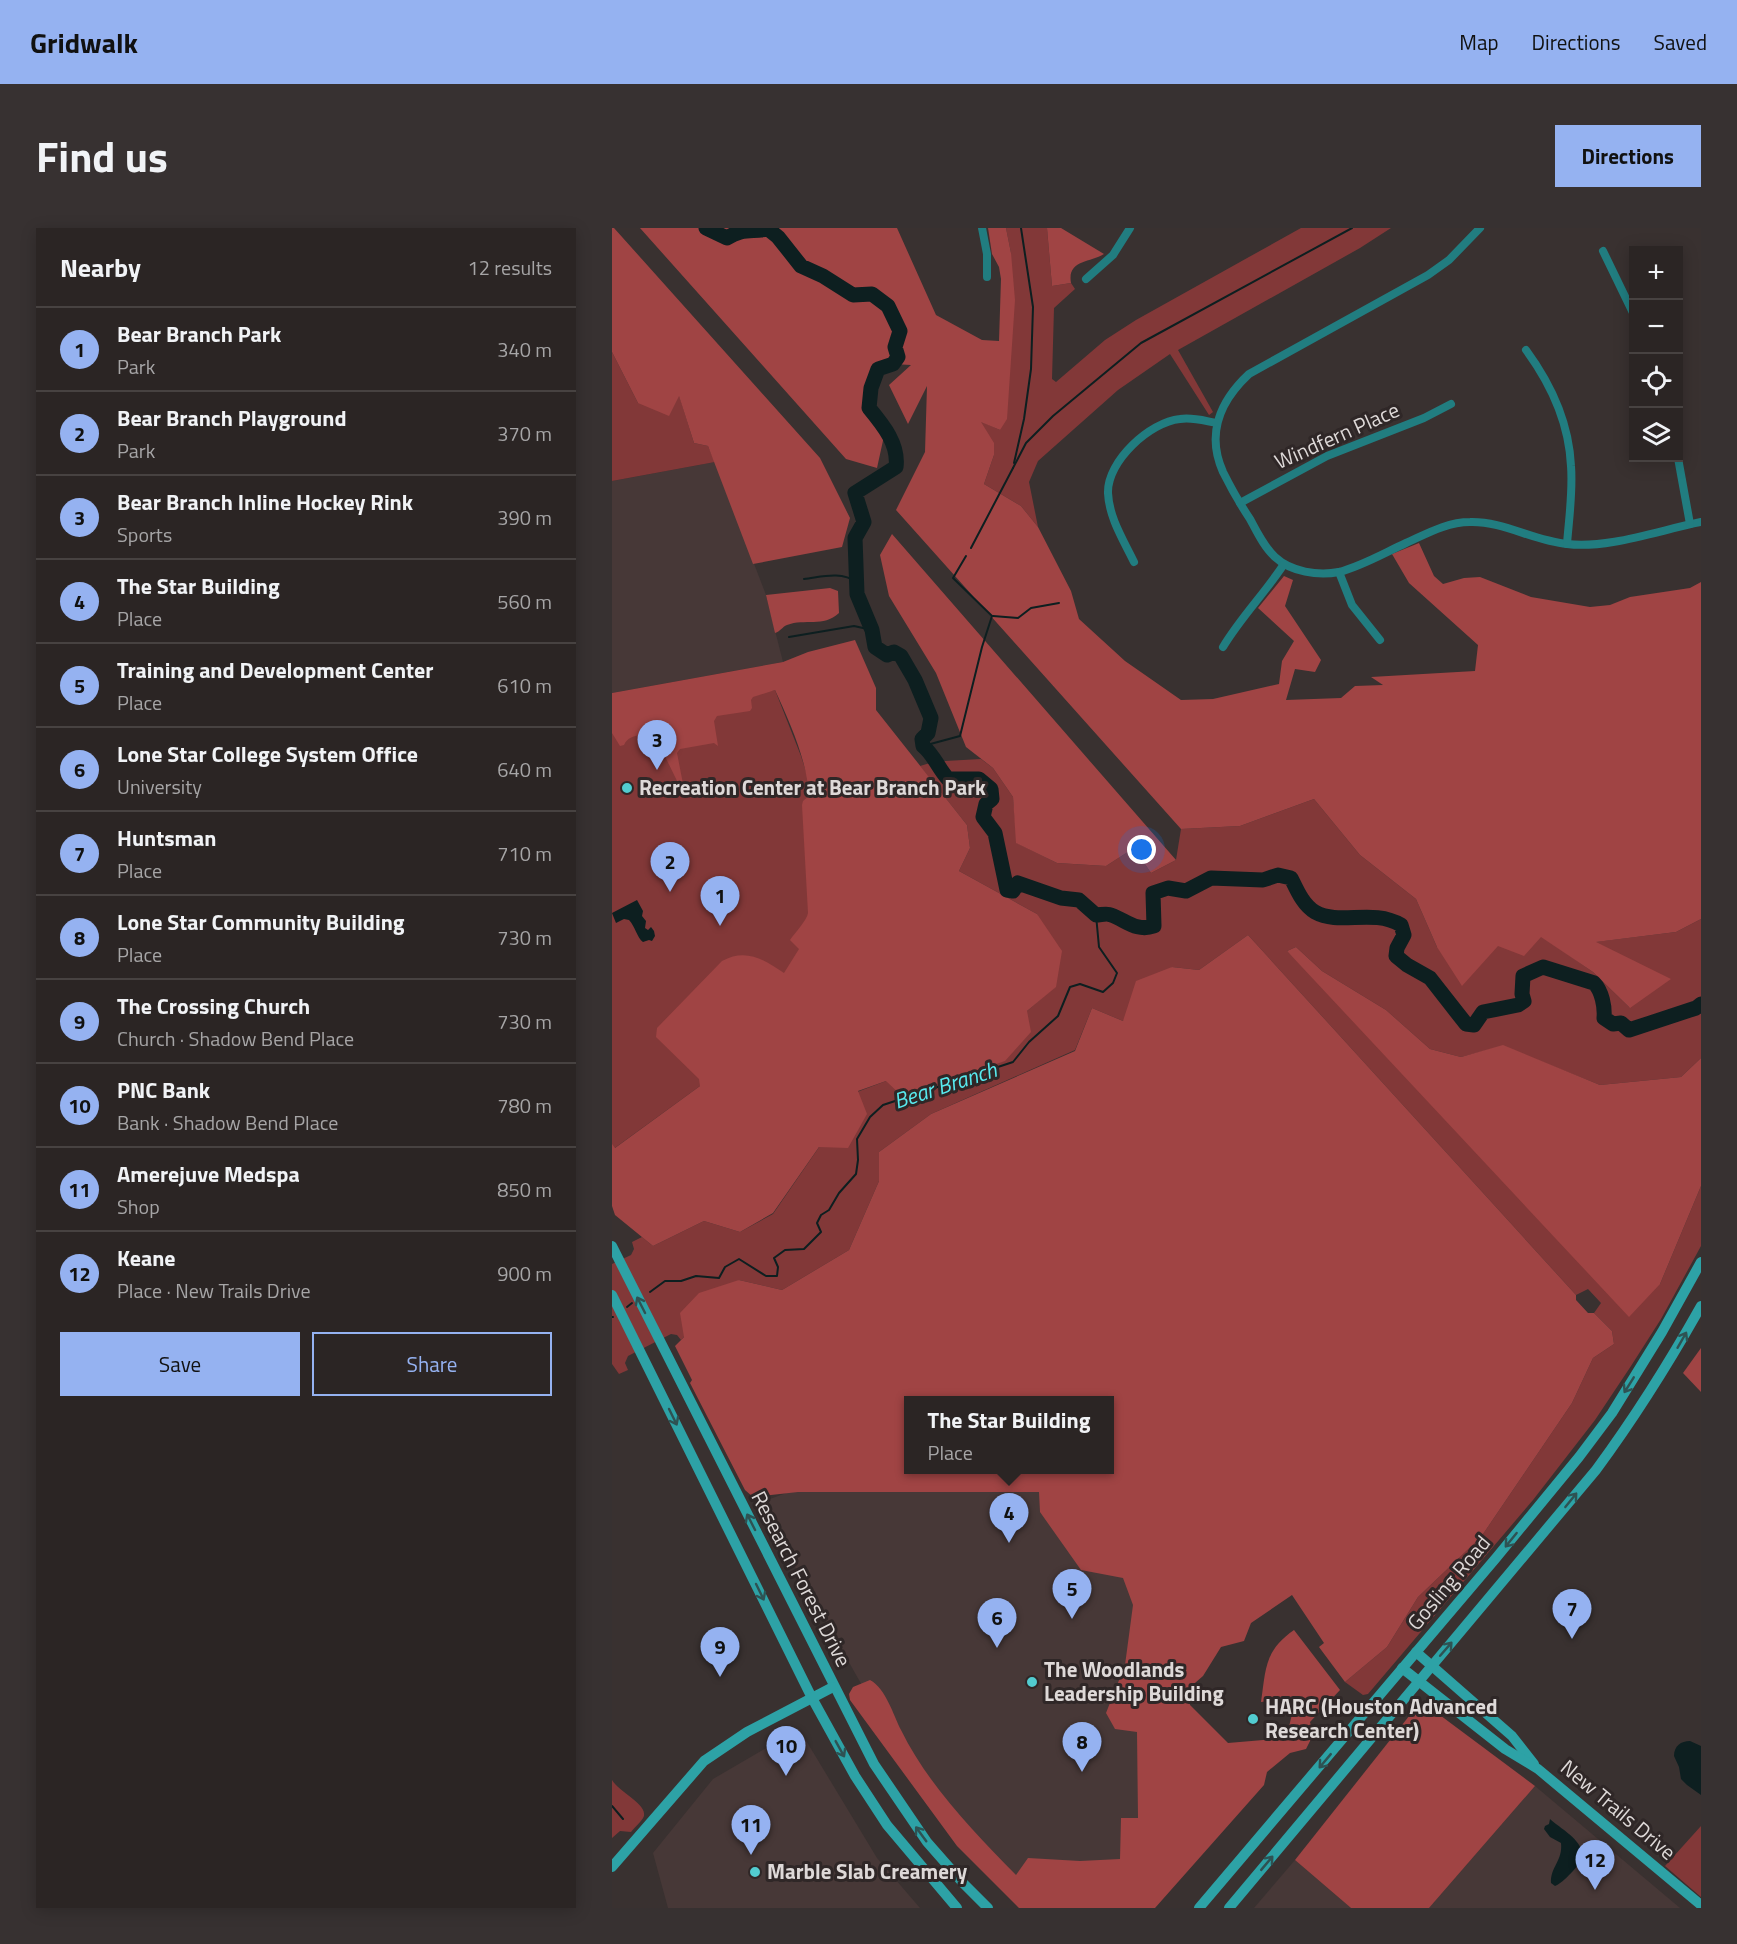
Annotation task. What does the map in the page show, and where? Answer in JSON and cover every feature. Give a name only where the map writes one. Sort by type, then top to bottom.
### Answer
[{"type":"main road","name":"Research Forest Drive","points":[[614,1250],[833,1687],[874,1764],[927,1842],[988,1908]]},
{"type":"main road","name":"Gosling Road","points":[[1199,1908],[1504,1549],[1612,1413],[1662,1332],[1701,1262]]},
{"type":"main road","name":"Research Forest Drive","points":[[612,1295],[812,1698],[855,1776],[887,1825],[957,1908]]},
{"type":"main road","name":"Gosling Road","points":[[1229,1908],[1596,1470],[1629,1425],[1701,1306]]},
{"type":"main road","name":"New Trails Drive","points":[[1416,1652],[1512,1736],[1538,1769]]},
{"type":"main road","name":"New Trails Drive","points":[[1402,1668],[1505,1749],[1538,1769],[1701,1905]]},
{"type":"main road","points":[[612,1867],[704,1761],[742,1735],[833,1687]]},
{"type":"street","points":[[982,228],[987,254],[987,277]]},
{"type":"street","points":[[1086,279],[1113,255],[1130,228]]},
{"type":"street","points":[[1480,228],[1449,260],[1428,275],[1249,374],[1230,394],[1217,423],[1217,452],[1220,464],[1267,547],[1284,564],[1308,573],[1325,574],[1339,572],[1437,529],[1458,523],[1482,522],[1537,538],[1567,544],[1595,545],[1701,522]]},
{"type":"street","points":[[1603,251],[1629,305]]},
{"type":"street","points":[[1526,350],[1550,387],[1566,432],[1572,483],[1567,544]]},
{"type":"street","name":"Windfern Place","points":[[1240,502],[1327,456],[1424,418],[1451,404]]},
{"type":"street","points":[[1134,562],[1109,504],[1109,485],[1114,468],[1127,450],[1158,426],[1167,422],[1181,418],[1217,423]]},
{"type":"street","points":[[1679,462],[1690,524]]},
{"type":"street","points":[[1223,646],[1237,624],[1268,588],[1284,564]]},
{"type":"street","points":[[1339,572],[1352,605],[1380,640]]},
{"type":"shaded area","points":[[612,228],[820,458],[850,518],[842,547],[753,564],[708,446],[694,443],[679,396],[669,416],[638,403],[612,352]]},
{"type":"shaded area","points":[[640,228],[897,228],[936,315],[982,340],[999,341],[1001,279],[999,267],[992,254],[988,228],[1006,228],[1011,253],[1015,300],[1007,419],[1000,430],[981,422],[994,443],[994,455],[984,484],[1021,506],[1038,527],[1071,591],[1079,619],[1125,661],[1181,700],[1213,699],[1279,684],[1282,661],[1294,641],[1258,608],[1284,576],[1293,580],[1285,606],[1321,660],[1315,672],[1295,669],[1286,700],[1341,698],[1355,686],[1383,685],[1371,677],[1475,671],[1478,645],[1409,583],[1392,554],[1419,543],[1434,576],[1443,584],[1464,578],[1480,577],[1531,597],[1590,607],[1610,605],[1630,597],[1690,588],[1701,582],[1701,919],[1676,932],[1596,942],[1671,979],[1630,1008],[1593,972],[1541,937],[1524,956],[1498,946],[1462,986],[1437,947],[1416,899],[1360,855],[1314,799],[1240,826],[1181,829],[896,510],[925,452],[927,386],[908,424],[889,385],[911,365],[875,363],[866,395],[884,436],[877,468],[846,459]]},
{"type":"shaded area","points":[[1006,228],[1047,228],[1052,286],[1071,283],[1075,289],[1054,308],[1052,379],[1056,382],[1105,340],[1136,320],[1301,228],[1391,228],[1360,248],[1178,350],[1213,412],[1209,415],[1170,354],[1118,390],[1038,461],[1029,482],[1038,527],[1021,506],[984,484],[994,455],[980,421],[1000,430],[1011,253]]},
{"type":"shaded area","points":[[1047,228],[1061,228],[1104,254],[1076,266],[1072,270],[1071,283],[1052,286]]},
{"type":"shaded area","points":[[612,352],[638,403],[679,395],[694,443],[708,446],[715,462],[612,481]]},
{"type":"shaded area","points":[[715,462],[766,595],[783,662],[612,693],[612,481]]},
{"type":"shaded area","points":[[892,534],[1176,860],[1151,873],[1134,848],[1106,866],[1057,863],[1016,843],[1013,797],[993,768],[966,747],[936,673],[889,596],[880,555]]},
{"type":"shaded area","points":[[830,588],[838,591],[839,613],[833,618],[820,622],[794,623],[775,633],[766,595]]},
{"type":"shaded area","points":[[855,640],[876,688],[876,710],[967,825],[970,848],[959,871],[1037,914],[1062,951],[1056,987],[1027,1011],[1031,1032],[1005,1061],[902,1096],[886,1081],[858,1091],[867,1114],[848,1148],[819,1147],[773,1213],[740,1232],[704,1221],[653,1246],[615,1215],[612,1206],[612,1144],[615,1148],[700,1086],[699,1079],[656,1037],[657,1028],[722,961],[739,955],[747,955],[769,963],[784,973],[799,949],[790,940],[808,913],[802,805],[809,796],[808,782],[792,729],[775,690],[753,697],[750,711],[717,716],[714,721],[718,746],[714,743],[680,749],[677,753],[684,789],[681,789],[656,738],[643,735],[634,736],[620,746],[612,733],[612,693],[783,662],[808,652]]},
{"type":"shaded area","points":[[775,690],[809,781],[829,918],[700,1086],[612,1150],[612,719]]},
{"type":"shaded area","points":[[981,759],[993,768],[1013,797],[1017,843],[1057,863],[1106,866],[1134,848],[1151,873],[1176,860],[1181,829],[1240,826],[1314,799],[1360,855],[1416,899],[1437,947],[1498,946],[1541,936],[1593,972],[1630,1008],[1595,942],[1676,932],[1701,919],[1701,1058],[1681,1077],[1600,1085],[1503,1046],[1461,1057],[1430,1049],[1386,1010],[1322,971],[1296,947],[1287,951],[1660,1284],[1701,1186],[1701,1246],[1661,1319],[1631,1366],[1595,1420],[1533,1500],[1368,1694],[1363,1695],[1345,1682],[1387,1647],[1418,1597],[1481,1537],[1572,1403],[1593,1358],[1614,1344],[1612,1331],[1594,1313],[1601,1303],[1588,1289],[1576,1295],[1248,935],[1199,970],[1172,967],[1123,1021],[1092,1008],[1075,1050],[931,1114],[879,1152],[879,1181],[849,1250],[782,1290],[739,1280],[681,1340],[677,1335],[671,1334],[628,1356],[625,1363],[628,1370],[619,1374],[612,1364],[612,1264],[631,1255],[634,1249],[632,1242],[642,1237],[653,1246],[704,1221],[740,1232],[773,1214],[857,1092],[886,1081],[1027,1011],[1055,987],[1037,914],[959,871],[970,848],[967,825],[920,766],[930,763],[932,767],[945,761]]},
{"type":"shaded area","points":[[637,900],[646,921],[645,928],[648,930],[651,927],[654,931],[655,936],[652,941],[643,942],[629,920],[624,919],[616,923],[612,913]]},
{"type":"shaded area","points":[[1248,935],[1576,1295],[1576,1300],[1588,1313],[1594,1313],[1612,1331],[1614,1344],[1593,1358],[1572,1403],[1481,1537],[1418,1597],[1387,1647],[1345,1682],[1319,1647],[1324,1643],[1292,1595],[1251,1623],[1244,1641],[1221,1647],[1203,1676],[1188,1689],[1190,1705],[1228,1743],[1276,1739],[1288,1731],[1292,1714],[1283,1699],[1261,1702],[1266,1670],[1272,1653],[1277,1645],[1294,1630],[1340,1690],[1310,1722],[1313,1735],[1306,1749],[1290,1753],[1267,1772],[1264,1785],[1155,1908],[1019,1908],[957,1846],[850,1700],[849,1694],[853,1687],[870,1680],[876,1684],[924,1770],[968,1825],[1016,1875],[1028,1858],[1080,1861],[1120,1859],[1121,1818],[1138,1818],[1137,1732],[1115,1729],[1106,1713],[1125,1665],[1133,1605],[1123,1578],[1081,1570],[1040,1512],[1039,1492],[798,1492],[753,1497],[745,1490],[690,1383],[692,1380],[675,1346],[684,1337],[680,1313],[699,1293],[739,1280],[782,1290],[849,1250],[879,1181],[879,1152],[931,1114],[1075,1051],[1092,1008],[1123,1021],[1136,981],[1172,967],[1199,970]]},
{"type":"shaded area","points":[[1296,947],[1322,971],[1386,1010],[1430,1049],[1461,1057],[1503,1045],[1600,1085],[1681,1077],[1701,1058],[1701,1186],[1660,1284],[1629,1317],[1287,951]]},
{"type":"shaded area","points":[[1701,1348],[1701,1392],[1683,1373]]},
{"type":"shaded area","points":[[797,1489],[1041,1490],[1151,1577],[1158,1899],[1024,1897],[881,1719],[759,1503]]},
{"type":"shaded area","points":[[1421,1701],[1535,1786],[1429,1908],[1351,1908],[1295,1860]]},
{"type":"shaded area","points":[[799,1729],[877,1858],[920,1908],[668,1908],[653,1853],[713,1779]]},
{"type":"shaded area","points":[[1690,1741],[1701,1746],[1701,1795],[1681,1779],[1674,1756],[1675,1749],[1679,1745]]},
{"type":"shaded area","points":[[612,1780],[637,1802],[644,1816],[631,1832],[620,1831],[612,1838]]},
{"type":"shaded area","points":[[1535,1786],[1680,1908],[1429,1908]]},
{"type":"shaded area","points":[[1550,1819],[1576,1841],[1582,1855],[1573,1871],[1555,1886],[1551,1883],[1551,1877],[1560,1855],[1561,1843],[1550,1837],[1544,1829]]},
{"type":"shaded area","points":[[1701,1826],[1701,1897],[1665,1866]]},
{"type":"shaded area","points":[[1295,1860],[1351,1908],[1254,1908]]},
{"type":"waterway","points":[[706,228],[727,238],[742,232],[768,229],[778,237],[801,266],[823,276],[853,295],[872,294],[888,306],[900,331],[895,347],[898,357],[893,364],[878,369],[871,388],[869,408],[892,443],[895,450],[896,467],[855,493],[864,522],[855,538],[857,594],[872,630],[875,647],[887,655],[894,652],[901,656],[915,680],[931,718],[928,733],[922,739],[923,746],[948,779],[979,779],[991,789],[992,799],[986,804],[983,817],[995,833],[1007,890],[1013,891],[1018,883],[1061,898],[1079,900],[1096,915],[1109,914],[1142,928],[1154,926],[1153,893],[1168,888],[1186,891],[1211,878],[1263,880],[1278,875],[1291,878],[1304,901],[1315,912],[1335,918],[1379,918],[1401,925],[1404,935],[1397,948],[1396,956],[1430,978],[1466,1024],[1474,1025],[1483,1012],[1518,1005],[1524,1001],[1523,976],[1543,967],[1594,983],[1602,999],[1604,1018],[1613,1024],[1621,1023],[1629,1030],[1696,1008],[1701,1004]]},
{"type":"waterway","points":[[1014,463],[1024,419],[1031,369],[1033,307],[1021,228]]},
{"type":"waterway","points":[[1013,468],[1026,443],[1053,416],[1141,343],[1352,228]]},
{"type":"waterway","points":[[971,548],[1013,468]]},
{"type":"waterway","points":[[923,746],[960,736],[992,616],[953,578],[966,556]]},
{"type":"waterway","points":[[804,579],[838,576],[857,582]]},
{"type":"waterway","points":[[993,616],[1018,618],[1031,608],[1059,603]]},
{"type":"waterway","points":[[789,637],[854,626],[872,630]]},
{"type":"waterway","name":"Bear Branch","points":[[650,1292],[665,1281],[681,1281],[696,1276],[719,1278],[725,1267],[739,1259],[766,1276],[777,1276],[778,1267],[774,1258],[785,1250],[804,1249],[821,1232],[817,1223],[821,1215],[829,1210],[839,1193],[856,1174],[857,1139],[870,1117],[883,1105],[1013,1062],[1029,1042],[1058,1016],[1070,987],[1080,984],[1103,992],[1113,983],[1117,973],[1099,947],[1096,915]]},
{"type":"waterway","name":"Bear Branch","points":[[627,1307],[632,1303]]},
{"type":"waterway","points":[[612,1806],[623,1819]]},
{"type":"place","name":"Bear Branch Inline Hockey Rink","points":[[657,770]]},
{"type":"place","name":"Recreation Center at Bear Branch Park","points":[[627,788]]},
{"type":"place","name":"Bear Branch Playground","points":[[670,892]]},
{"type":"place","name":"Bear Branch Park","points":[[720,926]]},
{"type":"place","name":"The Star Building","points":[[1009,1543]]},
{"type":"place","name":"Training and Development Center","points":[[1072,1619]]},
{"type":"place","name":"Huntsman","points":[[1572,1639]]},
{"type":"place","name":"Lone Star College System Office","points":[[997,1648]]},
{"type":"place","name":"The Crossing Church","points":[[720,1677]]},
{"type":"place","name":"The Woodlands Leadership Building","points":[[1032,1682]]},
{"type":"place","name":"HARC (Houston Advanced Research Center)","points":[[1253,1719]]},
{"type":"place","name":"Lone Star Community Building","points":[[1082,1772]]},
{"type":"place","name":"PNC Bank","points":[[786,1776]]},
{"type":"place","name":"Amerejuve Medspa","points":[[751,1855]]},
{"type":"place","name":"Marble Slab Creamery","points":[[755,1872]]},
{"type":"place","name":"Keane","points":[[1595,1890]]}]
